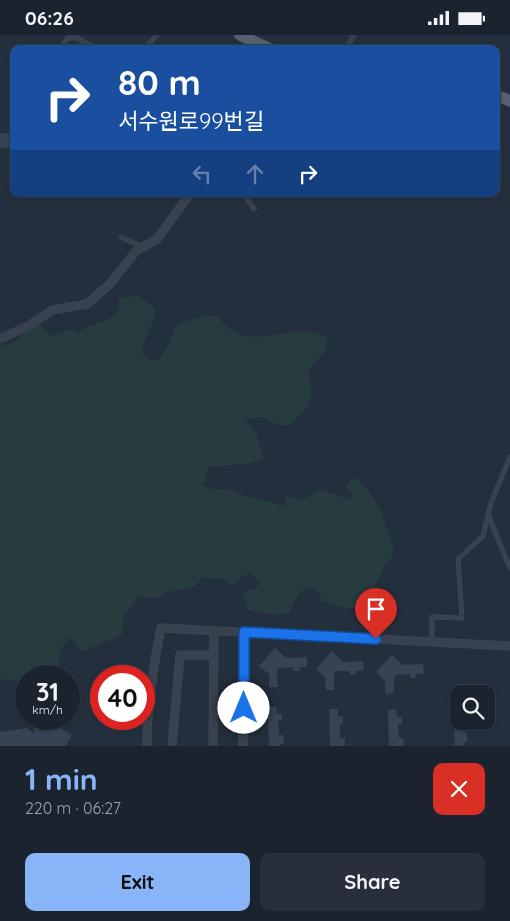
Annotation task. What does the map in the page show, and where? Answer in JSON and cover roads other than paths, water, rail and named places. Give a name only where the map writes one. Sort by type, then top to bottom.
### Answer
[{"type":"main road","points":[[240,35],[261,45]]},
{"type":"street","points":[[0,339],[30,325],[52,310],[86,304],[110,284],[136,251],[157,239],[188,197]]},
{"type":"street","points":[[147,746],[149,696],[161,628],[510,646]]},
{"type":"street","points":[[213,746],[214,630]]},
{"type":"street","points":[[243,746],[244,632]]},
{"type":"street","points":[[172,746],[180,655],[214,655]]},
{"type":"lane","points":[[148,45],[157,35]]},
{"type":"lane","points":[[63,45],[68,39],[77,38],[90,45]]},
{"type":"lane","points":[[246,197],[254,209]]},
{"type":"lane","points":[[122,237],[140,246],[157,239]]},
{"type":"lane","points":[[432,642],[432,617],[462,618],[458,559],[483,537],[491,503],[510,457]]},
{"type":"lane","points":[[488,516],[510,568]]}]
